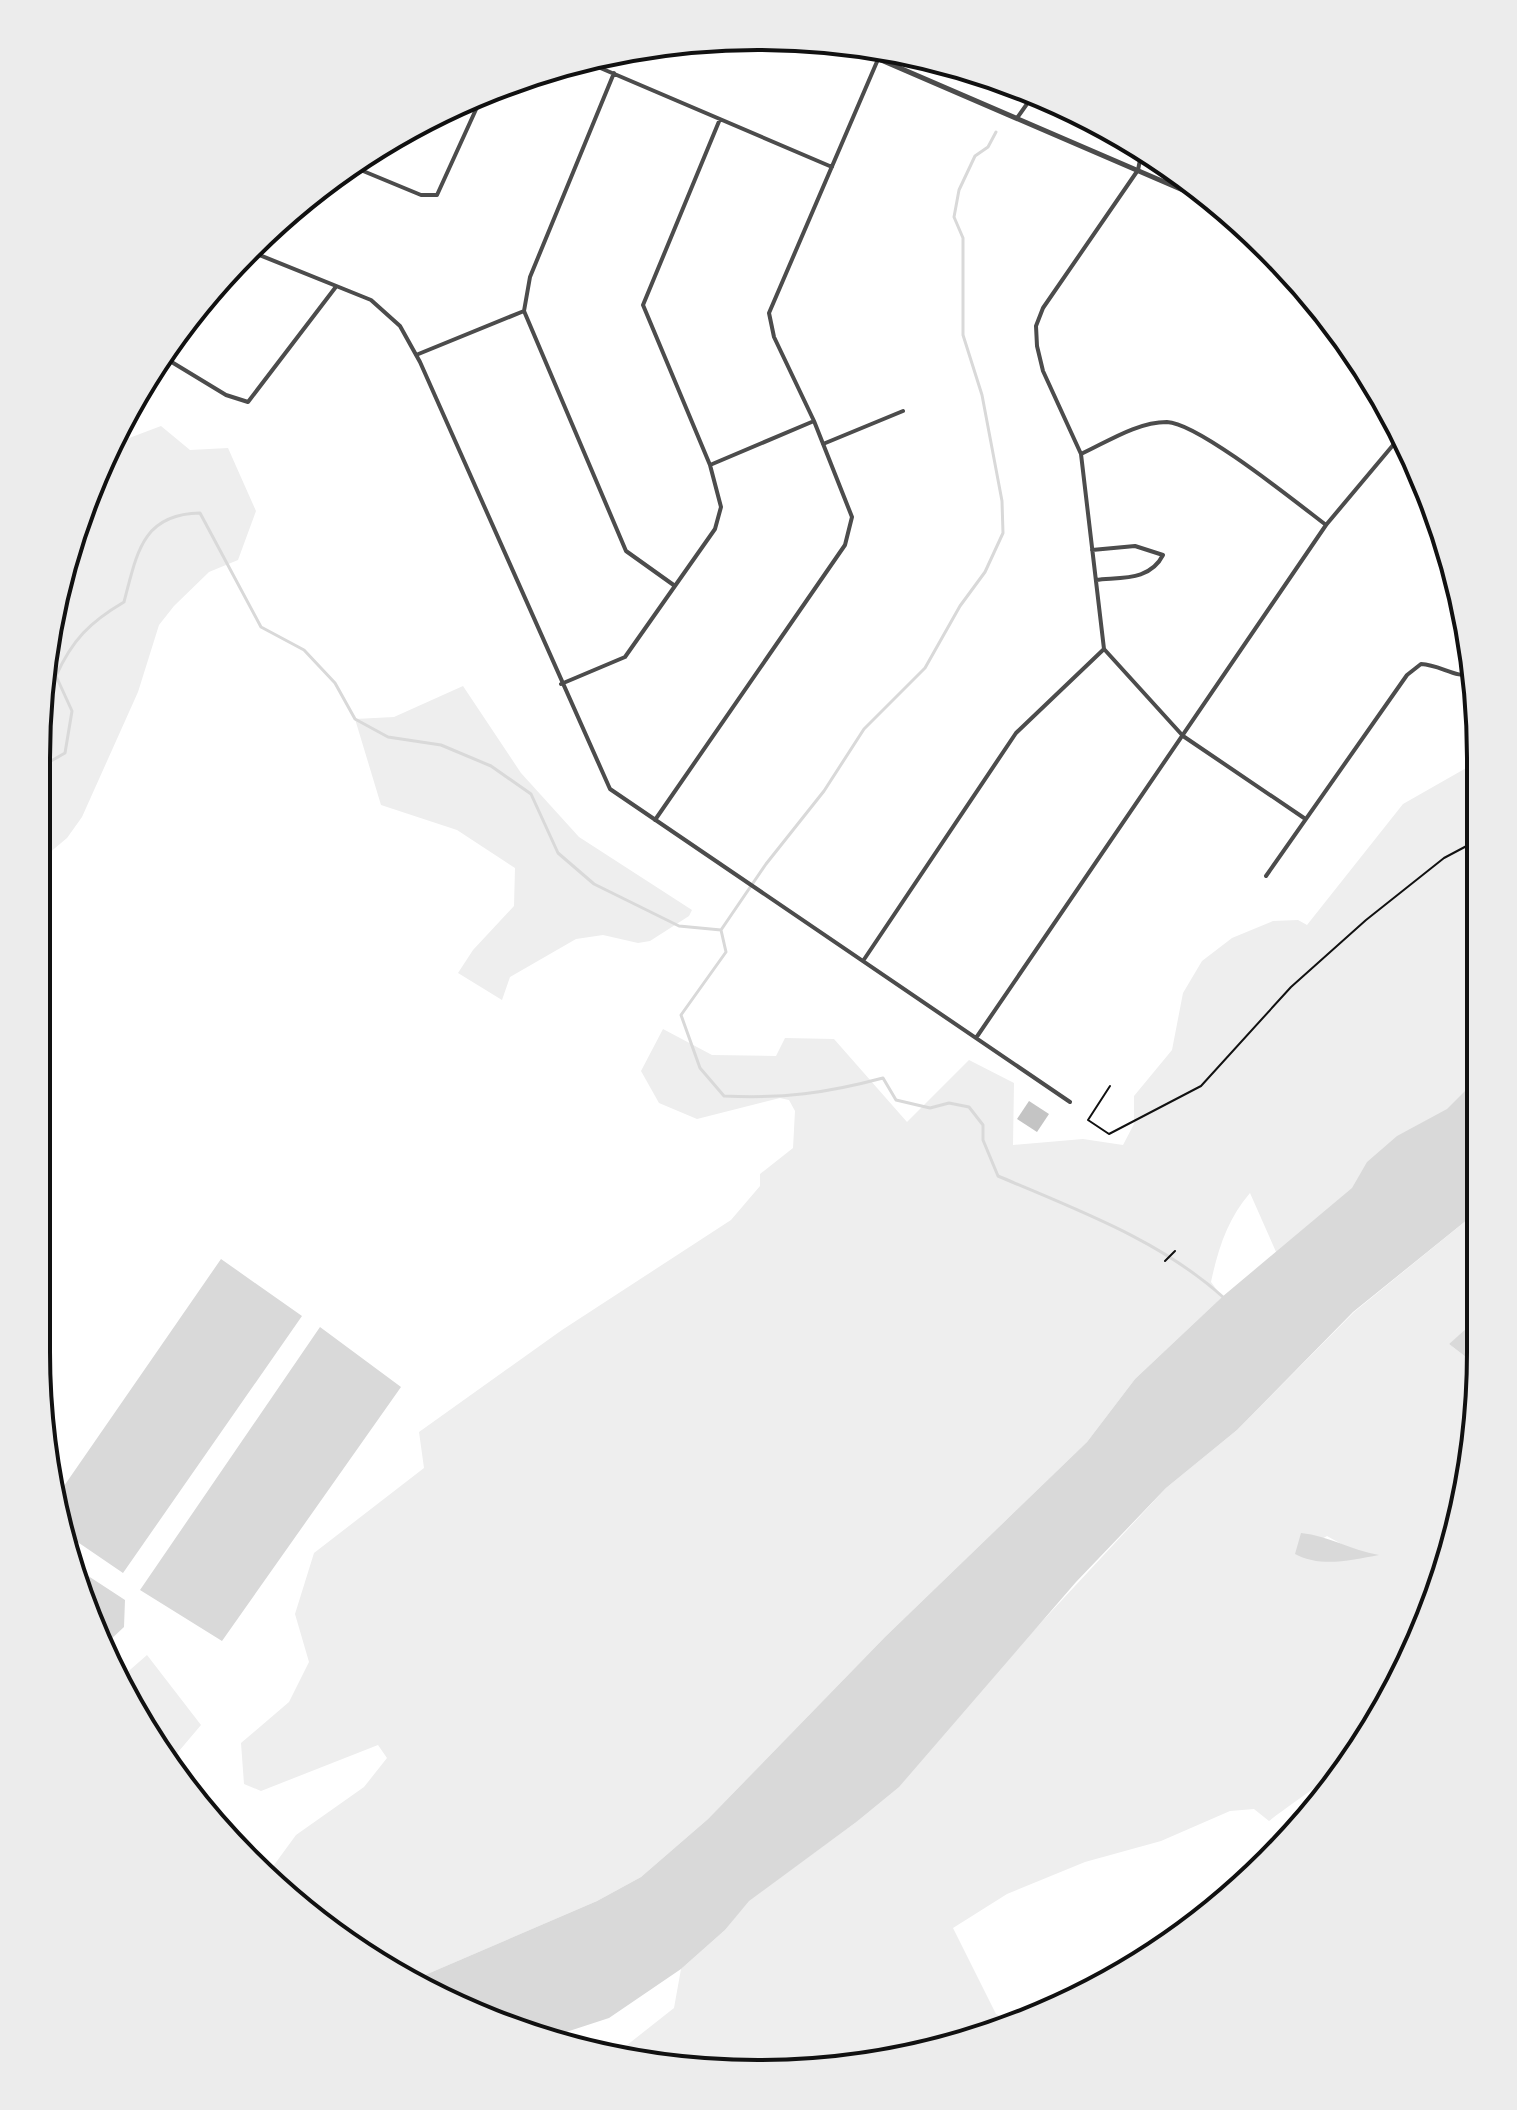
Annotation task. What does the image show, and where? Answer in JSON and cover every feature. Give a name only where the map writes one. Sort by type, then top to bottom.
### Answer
[{"type":"street","points":[[655,820],[845,545],[852,517],[814,421],[774,337],[769,313],[877,61]]},
{"type":"street","points":[[888,63],[1178,188]]},
{"type":"street","points":[[602,68],[832,167]]},
{"type":"street","points":[[614,73],[530,277],[524,311],[626,551],[675,586]]},
{"type":"street","points":[[1017,118],[1028,103]]},
{"type":"street","points":[[363,171],[421,195],[437,195],[476,109]]},
{"type":"street","points":[[561,684],[625,657],[715,529],[721,507],[710,465],[643,305],[720,119]]},
{"type":"street","points":[[1140,161],[1138,170],[1043,308],[1036,326],[1043,371],[1081,454],[1104,649],[1183,736],[1304,818]]},
{"type":"street","points":[[261,256],[371,300],[400,326],[416,355],[603,780],[610,789],[1070,1102]]},
{"type":"street","points":[[171,362],[226,395],[248,402],[336,287]]},
{"type":"street","points":[[416,355],[524,311]]},
{"type":"street","points":[[823,444],[903,411]]},
{"type":"street","points":[[710,465],[814,421]]},
{"type":"street","points":[[1081,454],[1146,424],[1171,422],[1255,471],[1326,525]]},
{"type":"street","points":[[976,1038],[1326,525],[1394,444]]},
{"type":"street","points":[[1092,550],[1135,546],[1163,555],[1157,566],[1145,574],[1096,580]]},
{"type":"street","points":[[863,961],[1016,733],[1104,649]]},
{"type":"street","points":[[1266,876],[1407,675],[1421,664],[1435,665],[1462,677]]},
{"type":"path","points":[[1110,1086],[1088,1120],[1109,1134],[1201,1086],[1291,987],[1444,858],[1467,846]]},
{"type":"path","points":[[1165,1261],[1175,1251]]},
{"type":"shaded area","points":[[161,426],[190,450],[228,448],[256,511],[238,560],[209,572],[159,625],[138,692],[82,817],[67,838],[50,852],[52,712],[64,620],[88,531],[126,439]]},
{"type":"shaded area","points":[[463,686],[521,773],[579,837],[692,910],[689,916],[650,941],[638,943],[603,935],[576,939],[510,977],[502,1000],[458,973],[473,950],[514,906],[515,868],[457,830],[381,805],[355,719],[394,717]]},
{"type":"shaded area","points":[[1467,768],[1467,1159],[1295,1295],[1250,1193],[1230,1223],[1217,1258],[1211,1282],[1222,1297],[1135,1379],[1087,1442],[885,1637],[708,1819],[641,1877],[597,1901],[424,1976],[327,1914],[273,1866],[296,1835],[364,1787],[387,1758],[378,1745],[261,1791],[244,1784],[241,1743],[289,1702],[309,1662],[295,1614],[314,1553],[424,1468],[419,1432],[562,1330],[731,1220],[760,1186],[760,1174],[793,1148],[795,1111],[789,1100],[780,1098],[697,1119],[659,1103],[641,1071],[663,1029],[712,1055],[776,1056],[785,1038],[834,1039],[907,1122],[969,1060],[1014,1083],[1013,1145],[1083,1139],[1123,1145],[1134,1124],[1134,1096],[1172,1050],[1183,993],[1202,961],[1232,938],[1273,921],[1298,920],[1307,925],[1403,804]]},
{"type":"shaded area","points":[[1467,1089],[1467,1220],[1353,1312],[1237,1430],[1166,1488],[1076,1582],[899,1787],[749,1901],[725,1930],[681,1969],[609,2018],[564,2033],[487,2006],[424,1976],[597,1901],[641,1877],[708,1819],[885,1637],[1087,1442],[1135,1379],[1222,1297],[1352,1188],[1367,1162],[1397,1136],[1447,1109]]},
{"type":"shaded area","points":[[1467,1220],[1467,1330],[1449,1344],[1467,1358],[1465,1398],[1461,1444],[1443,1535],[1413,1623],[1394,1665],[1348,1745],[1322,1782],[1269,1821],[1254,1809],[1230,1811],[1161,1841],[1085,1862],[1007,1894],[953,1928],[996,2014],[1001,2016],[942,2036],[897,2046],[805,2058],[712,2058],[625,2047],[674,2008],[681,1969],[725,1930],[748,1901],[855,1823],[1166,1488],[1237,1430],[1354,1312]],"holes":[[[1327,1536],[1354,1551],[1375,1555],[1296,1554]]]},
{"type":"shaded area","points":[[221,1259],[302,1316],[123,1573],[76,1541],[63,1487]]},
{"type":"shaded area","points":[[320,1327],[401,1387],[222,1641],[140,1590]]},
{"type":"shaded area","points":[[1467,1328],[1467,1358],[1449,1344]]},
{"type":"shaded area","points":[[1301,1533],[1379,1555],[1336,1562],[1315,1561],[1295,1554]]},
{"type":"shaded area","points":[[87,1575],[125,1600],[124,1627],[111,1639]]},
{"type":"shaded area","points":[[147,1655],[201,1725],[176,1755],[145,1706],[127,1672]]},
{"type":"building","points":[[1029,1101],[1049,1114],[1037,1132],[1017,1119]]},
{"type":"waterway","points":[[721,930],[766,864],[824,791],[864,729],[925,668],[960,606],[985,572],[1003,533],[1002,501],[982,395],[963,335],[963,238],[954,217],[959,190],[975,156],[988,147],[996,132]]},
{"type":"waterway","points":[[50,760],[65,753],[72,711],[56,676],[69,652],[83,633],[124,602],[138,553],[154,529],[165,520],[200,513],[261,627],[304,650],[335,683],[355,719],[388,737],[441,745],[491,766],[531,794],[558,853],[594,884],[679,926],[721,930],[726,952],[681,1015],[700,1068],[724,1096],[804,1094],[883,1078],[896,1100],[930,1108],[949,1103],[969,1107],[983,1125],[983,1140],[998,1176],[1145,1243],[1223,1297]]}]
